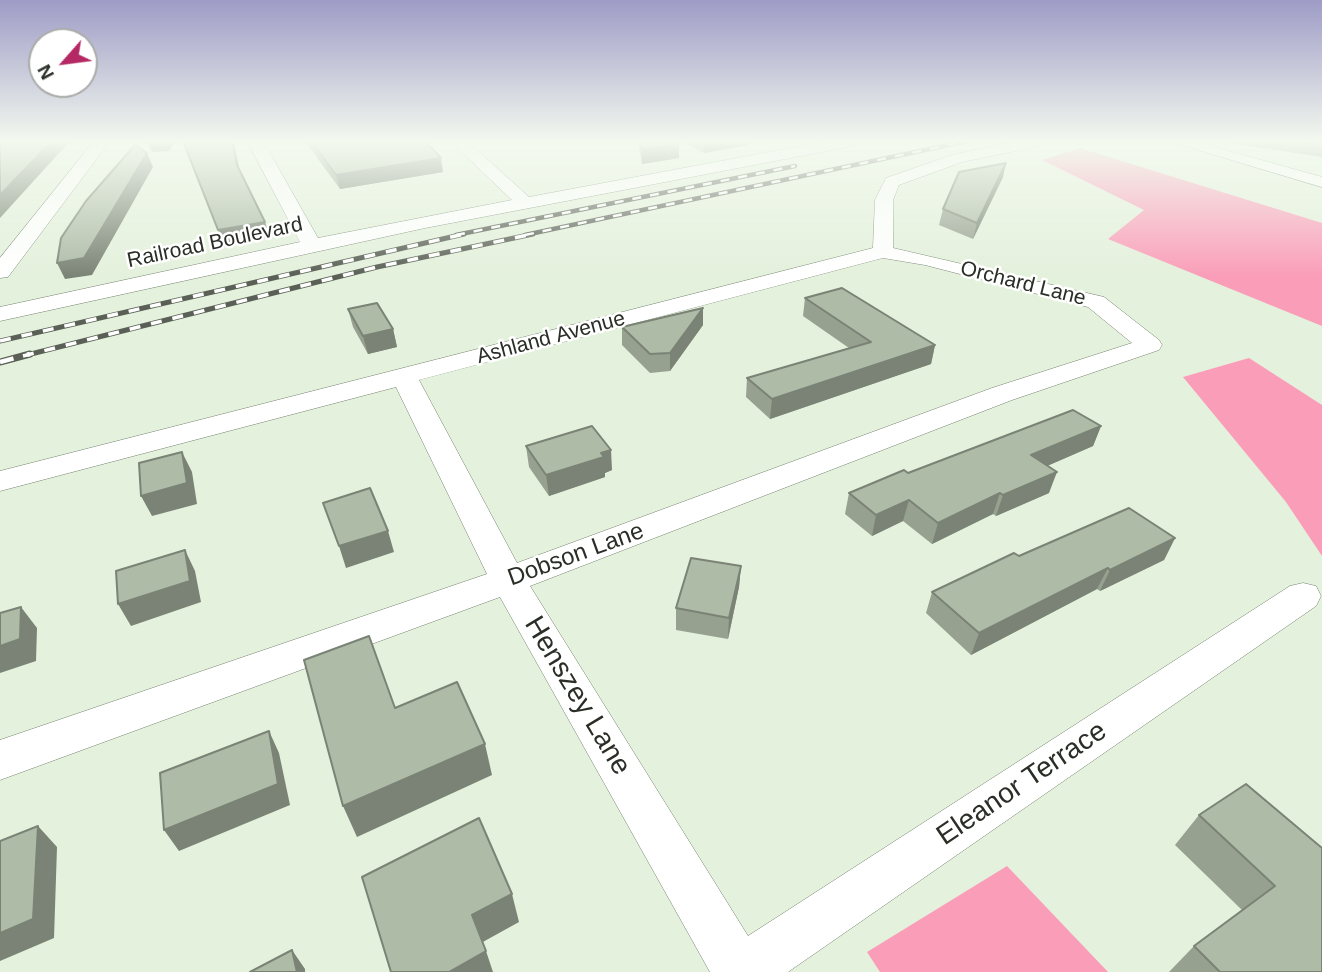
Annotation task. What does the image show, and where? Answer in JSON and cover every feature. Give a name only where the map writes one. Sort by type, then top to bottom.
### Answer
[{"type":"street","points":[[0,272],[67,186]]},
{"type":"street","points":[[280,186],[312,245]]},
{"type":"street","points":[[507,186],[524,202]]},
{"type":"street","name":"Railroad Boulevard","points":[[0,314],[312,245],[608,186]]},
{"type":"street","points":[[883,252],[884,200],[889,186]]},
{"type":"street","name":"Orchard Lane","points":[[883,252],[926,259],[1096,302],[1150,345]]},
{"type":"street","name":"Ashland Avenue","points":[[0,481],[883,252]]},
{"type":"street","name":"Dobson Lane","points":[[0,760],[508,580],[1002,394],[1150,345]]},
{"type":"street","name":"Henszey Lane","points":[[404,377],[508,580],[741,972]]},
{"type":"street","name":"Eleanor Terrace","points":[[741,972],[1303,596]]},
{"type":"shaded area","points":[[1096,186],[1204,186],[1322,223],[1322,326],[1108,239],[1144,210]]},
{"type":"shaded area","points":[[1249,358],[1322,405],[1322,556],[1286,502],[1183,377]]},
{"type":"shaded area","points":[[1007,866],[1108,972],[880,972],[867,952]]},
{"type":"building","points":[[0,186],[8,186],[0,195]]},
{"type":"building","points":[[99,186],[127,186],[84,258],[57,263],[61,238]]},
{"type":"building","points":[[201,186],[247,186],[265,222],[218,230]]},
{"type":"building","points":[[953,186],[995,186],[977,223],[943,209]]},
{"type":"building","points":[[842,288],[935,345],[772,399],[747,378],[871,342],[805,298]]},
{"type":"building","points":[[377,303],[393,329],[363,336],[348,309]]},
{"type":"building","points":[[703,308],[670,353],[650,354],[622,327]]},
{"type":"building","points":[[1073,410],[1101,426],[1031,455],[1057,472],[1003,495],[1000,493],[938,523],[909,500],[876,515],[849,493],[904,470],[908,473]]},
{"type":"building","points":[[592,426],[611,450],[601,453],[604,457],[546,475],[526,446]]},
{"type":"building","points":[[182,452],[187,483],[141,496],[139,463]]},
{"type":"building","points":[[370,488],[388,531],[339,546],[323,503]]},
{"type":"building","points":[[1129,508],[1175,538],[1110,570],[1108,568],[979,633],[932,592],[1014,553],[1019,556]]},
{"type":"building","points":[[185,550],[190,581],[118,604],[116,571]]},
{"type":"building","points":[[691,558],[741,566],[729,618],[676,608]]},
{"type":"building","points":[[21,607],[20,639],[0,646],[0,613]]},
{"type":"building","points":[[369,636],[395,708],[457,682],[485,744],[343,806],[304,660]]},
{"type":"building","points":[[269,731],[278,784],[164,830],[160,773]]},
{"type":"building","points":[[1246,784],[1322,848],[1322,972],[1220,972],[1194,946],[1275,886],[1199,815]]},
{"type":"building","points":[[479,818],[512,894],[472,915],[486,951],[449,972],[391,972],[362,877]]},
{"type":"building","points":[[38,826],[33,919],[0,933],[0,841]]},
{"type":"building","points":[[292,950],[297,972],[250,972]]},
{"type":"railway","points":[[456,235],[695,186]]},
{"type":"railway","points":[[525,235],[754,186]]},
{"type":"railway","points":[[0,341],[464,234]]},
{"type":"railway","points":[[23,356],[377,267],[533,234]]},
{"type":"railway","points":[[0,362],[30,354]]}]
